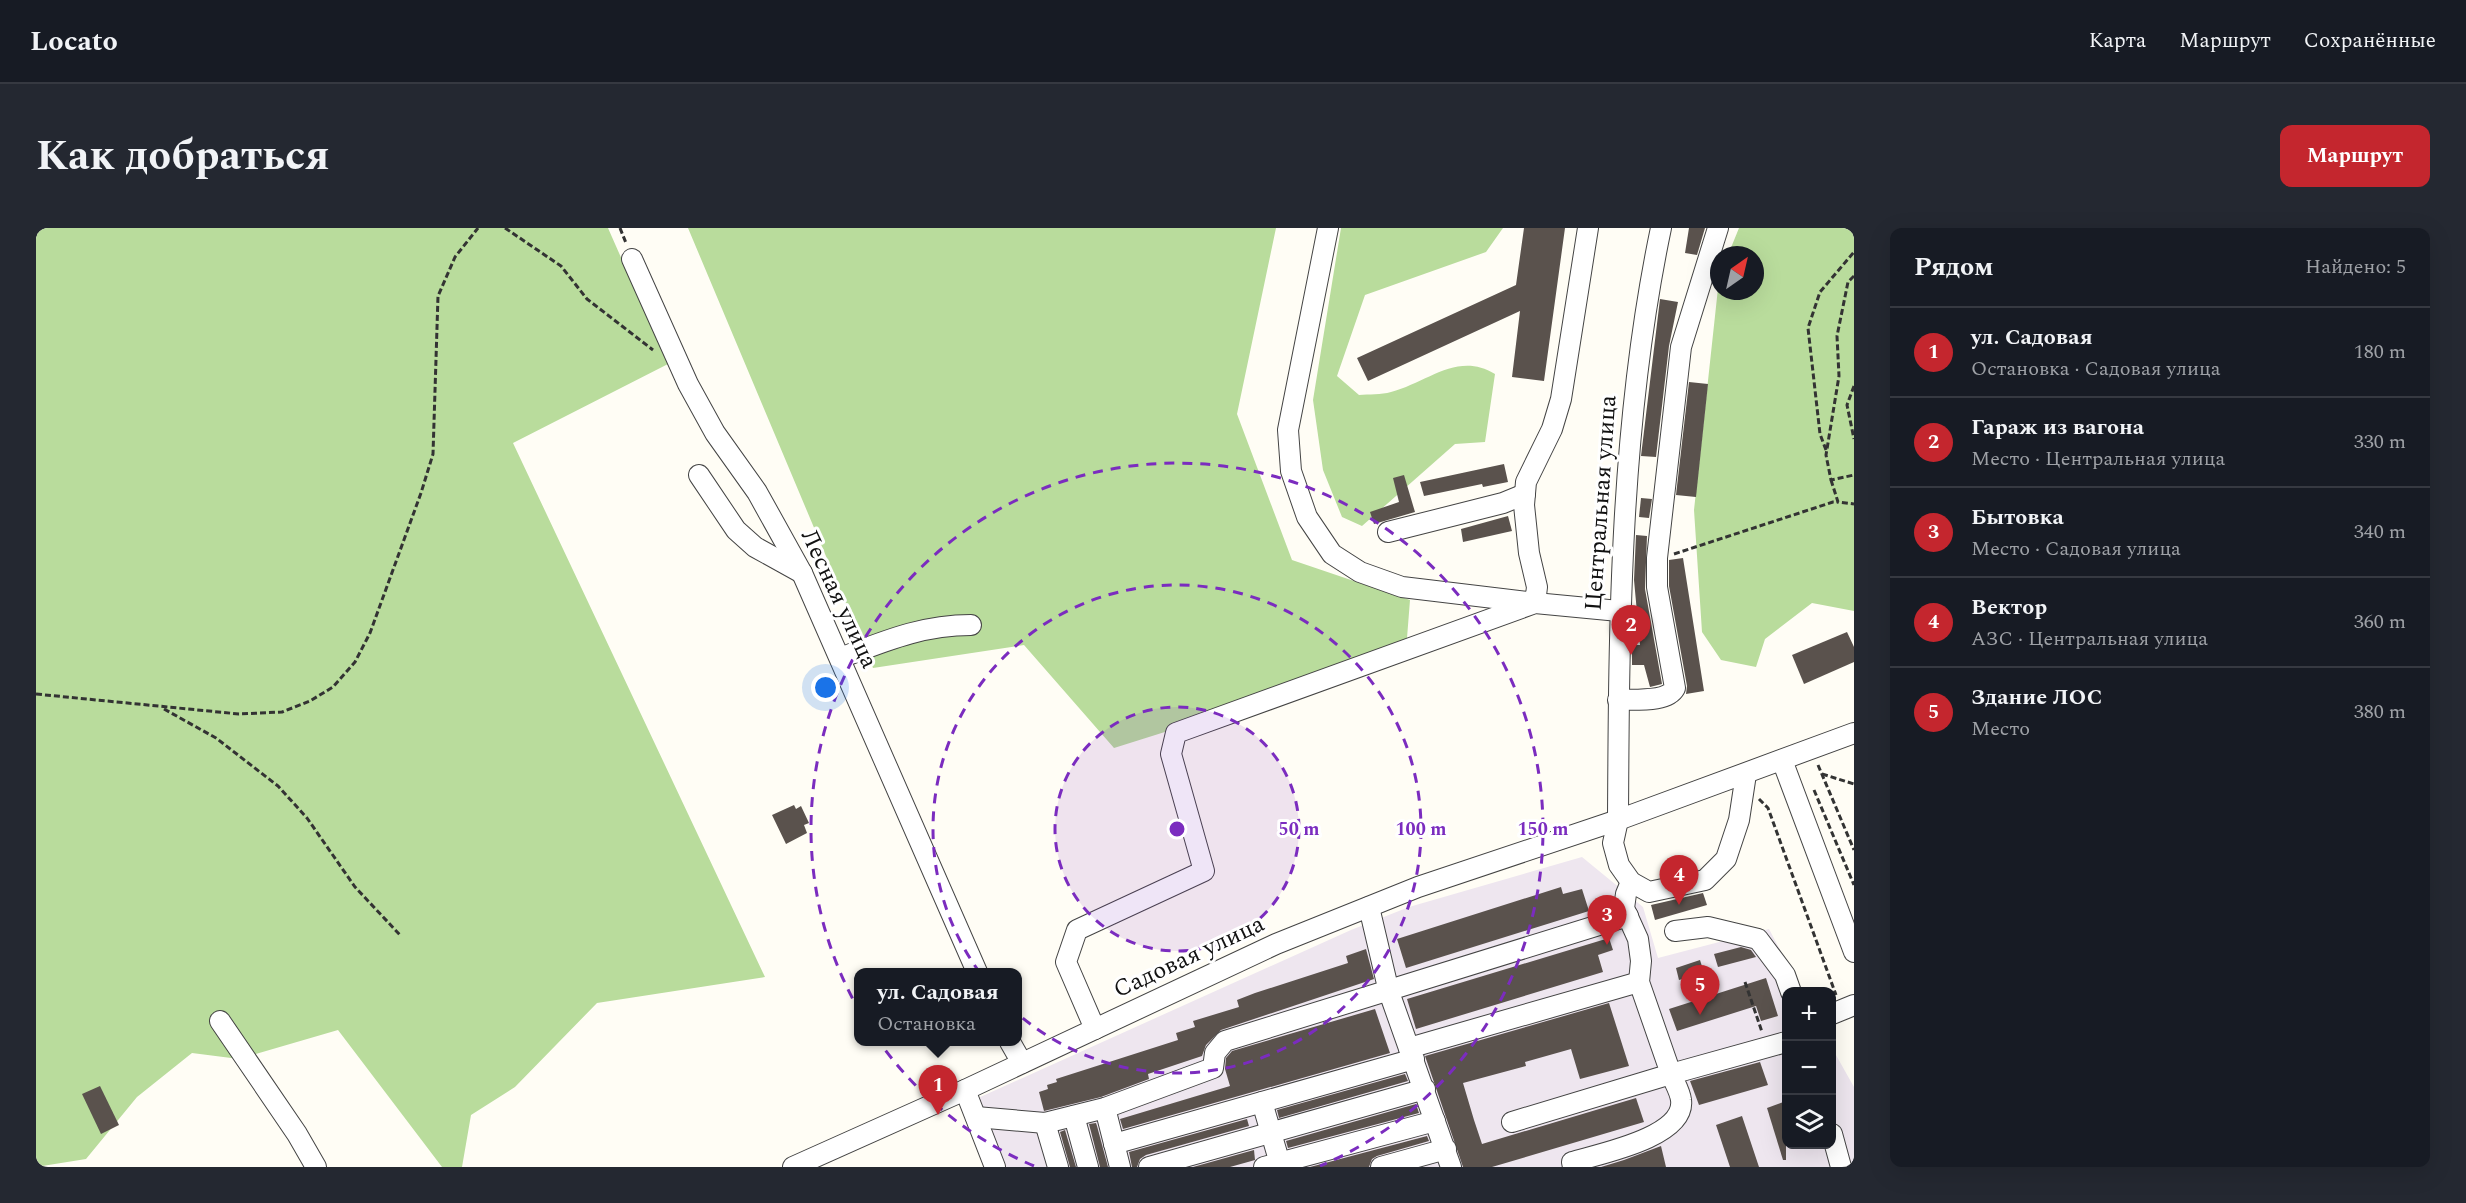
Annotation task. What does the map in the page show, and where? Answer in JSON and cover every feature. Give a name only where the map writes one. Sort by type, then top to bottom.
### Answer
[{"type":"street","points":[[1328,228],[1288,430],[1291,471],[1306,517],[1332,554],[1360,572],[1402,587],[1619,611]]},
{"type":"street","points":[[1534,603],[1536,587],[1528,543],[1525,494],[1531,468],[1552,429],[1561,399],[1588,228]]},
{"type":"street","name":"Центральная улица","points":[[1631,882],[1619,865],[1614,843],[1618,820],[1619,611],[1636,375],[1661,228]]},
{"type":"street","points":[[1618,700],[1665,697],[1675,688],[1657,587],[1657,558],[1681,347],[1718,228]]},
{"type":"street","name":"Лесная улица","points":[[632,259],[680,367],[715,433],[757,492],[802,573],[975,968]]},
{"type":"street","points":[[699,475],[736,530],[755,547],[802,573]]},
{"type":"street","points":[[1388,532],[1503,503],[1525,494]]},
{"type":"street","points":[[1095,1029],[1066,962],[1077,930],[1204,871],[1171,754],[1176,733],[1534,603]]},
{"type":"street","points":[[840,658],[895,637],[939,625],[971,625]]},
{"type":"street","name":"Садовая улица","points":[[793,1167],[965,1090],[1276,944],[1418,887],[1618,820],[1854,733]]},
{"type":"street","points":[[1782,760],[1854,952]]},
{"type":"street","points":[[1573,1167],[1572,1162],[1659,1134],[1677,1119],[1682,1101],[1639,982],[1641,961],[1638,939],[1624,908],[1626,894],[1631,882],[1649,892],[1705,880],[1726,859],[1740,820],[1746,774]]},
{"type":"street","points":[[1369,907],[1389,992],[1448,1158],[1381,1167]]},
{"type":"street","points":[[976,1117],[1045,1123],[1105,1108],[1213,1068],[1215,1053],[1225,1041],[1628,916]]},
{"type":"street","points":[[1675,931],[1708,927],[1758,939],[1780,967],[1789,987]]},
{"type":"street","points":[[1114,1144],[1262,1102],[1639,982]]},
{"type":"street","points":[[220,1021],[297,1134],[316,1167]]},
{"type":"street","points":[[1512,1122],[1777,1045]]},
{"type":"street","points":[[1013,1046],[1022,1063]]},
{"type":"street","points":[[1149,1167],[1425,1089]]},
{"type":"street","points":[[965,1090],[995,1167]]},
{"type":"street","points":[[1262,1102],[1271,1133],[1275,1166],[1435,1122]]},
{"type":"street","points":[[1105,1108],[1120,1167]]},
{"type":"street","points":[[1074,1116],[1088,1167]]},
{"type":"street","points":[[1045,1123],[1058,1167]]},
{"type":"street","points":[[1836,1149],[1841,1167]]},
{"type":"path","points":[[36,694],[239,714],[282,712],[310,701],[333,687],[356,662],[370,633],[433,454],[438,296],[456,257],[478,228]]},
{"type":"path","points":[[505,228],[540,249],[561,266],[587,299],[629,334],[680,367]]},
{"type":"path","points":[[1838,502],[1831,480],[1827,453],[1820,434],[1808,328],[1820,292],[1854,252]]},
{"type":"path","points":[[1827,453],[1839,376],[1837,336],[1848,282],[1854,276]]},
{"type":"path","points":[[1854,386],[1847,405],[1854,439]]},
{"type":"path","points":[[1831,480],[1854,475]]},
{"type":"path","points":[[1657,558],[1833,502],[1854,504]]},
{"type":"path","points":[[163,708],[216,738],[278,786],[307,818],[355,887],[400,935]]},
{"type":"path","points":[[1816,748],[1822,774],[1854,850]]},
{"type":"path","points":[[1822,774],[1854,784]]},
{"type":"path","points":[[1812,787],[1854,885]]},
{"type":"path","points":[[1743,794],[1760,799],[1768,808],[1832,988],[1843,1009]]},
{"type":"path","points":[[1745,982],[1777,1045]]},
{"type":"shaded area","points":[[1582,857],[1643,907],[1658,958],[1769,929],[1800,987],[1782,987],[1782,1149],[1836,1149],[1836,1055],[1854,1087],[1854,1167],[1002,1167],[978,1098],[1351,930],[1409,907]]},
{"type":"green space","points":[[36,228],[608,228],[668,364],[513,443],[765,977],[597,1003],[515,1087],[471,1115],[462,1167],[442,1167],[338,1030],[239,1059],[192,1053],[137,1097],[86,1159],[36,1167]]},
{"type":"green space","points":[[688,228],[1276,228],[1237,414],[1292,560],[1410,600],[1407,638],[1298,690],[1114,748],[1024,645],[873,668]]},
{"type":"green space","points":[[1341,228],[1503,228],[1486,252],[1365,295],[1337,376],[1359,395],[1391,392],[1456,367],[1481,368],[1495,374],[1485,442],[1455,444],[1362,526],[1342,517],[1323,470],[1313,400]]},
{"type":"green space","points":[[1739,228],[1854,228],[1854,611],[1812,603],[1765,639],[1756,667],[1721,660],[1702,632],[1694,510],[1717,300],[1764,300],[1764,246],[1732,246]]},
{"type":"building","points":[[1524,228],[1565,228],[1544,381],[1512,377],[1520,311],[1368,381],[1357,358],[1516,285]]},
{"type":"building","points":[[1689,228],[1705,228],[1697,255],[1685,253]]},
{"type":"building","points":[[1660,299],[1678,302],[1669,346],[1656,457],[1641,456]]},
{"type":"building","points":[[1689,382],[1708,384],[1696,497],[1676,495]]},
{"type":"building","points":[[1504,464],[1508,482],[1483,487],[1482,484],[1424,496],[1420,482]]},
{"type":"building","points":[[1404,475],[1415,512],[1374,524],[1370,512],[1399,502],[1393,478]]},
{"type":"building","points":[[1641,498],[1652,499],[1649,518],[1639,517]]},
{"type":"building","points":[[1508,516],[1512,531],[1463,542],[1461,529]]},
{"type":"building","points":[[1636,535],[1647,536],[1645,589],[1662,684],[1650,687],[1644,665],[1632,665],[1632,645],[1640,645],[1634,580]]},
{"type":"building","points":[[1683,558],[1704,691],[1686,694],[1687,686],[1669,586],[1669,560]]},
{"type":"building","points":[[1847,632],[1854,647],[1854,662],[1804,684],[1792,655]]},
{"type":"building","points":[[794,805],[796,809],[801,806],[809,823],[804,825],[807,833],[786,844],[772,815]]},
{"type":"building","points":[[1561,887],[1563,894],[1582,889],[1589,911],[1406,968],[1397,939]]},
{"type":"building","points":[[1703,893],[1707,905],[1655,920],[1651,905]]},
{"type":"building","points":[[1609,938],[1613,950],[1598,955],[1603,972],[1416,1029],[1407,999]]},
{"type":"building","points":[[1741,947],[1751,950],[1756,957],[1718,967],[1714,954]]},
{"type":"building","points":[[1366,949],[1374,979],[1221,1030],[1206,1045],[1202,1056],[1148,1074],[1149,1079],[1101,1097],[1044,1111],[1039,1092],[1048,1089],[1047,1085],[1057,1082],[1056,1079],[1178,1040],[1176,1033],[1195,1027],[1193,1021],[1239,1007],[1237,1000],[1255,993],[1348,963],[1346,956]]},
{"type":"building","points":[[1700,960],[1704,973],[1679,980],[1676,968]]},
{"type":"building","points":[[1766,978],[1778,1016],[1761,1021],[1756,1006],[1677,1031],[1669,1009]]},
{"type":"building","points":[[1609,1003],[1629,1066],[1580,1079],[1571,1049],[1525,1062],[1526,1066],[1463,1083],[1482,1144],[1636,1098],[1644,1122],[1492,1167],[1463,1167],[1425,1056]]},
{"type":"building","points":[[1375,1009],[1390,1053],[1123,1129],[1120,1119],[1230,1086],[1225,1069],[1226,1058],[1232,1051]]},
{"type":"building","points":[[1760,1062],[1768,1085],[1699,1105],[1690,1081]]},
{"type":"building","points":[[1405,1074],[1408,1081],[1279,1118],[1277,1110]]},
{"type":"building","points":[[100,1086],[119,1125],[101,1134],[82,1094]]},
{"type":"building","points":[[1782,1102],[1782,1149],[1786,1149],[1786,1160],[1783,1160],[1767,1108]]},
{"type":"building","points":[[1416,1104],[1419,1113],[1288,1148],[1286,1141]]},
{"type":"building","points":[[1742,1116],[1759,1167],[1730,1167],[1716,1125]]},
{"type":"building","points":[[1247,1119],[1249,1126],[1146,1155],[1140,1159],[1137,1167],[1132,1167],[1129,1152]]},
{"type":"building","points":[[1096,1123],[1108,1167],[1100,1167],[1089,1124]]},
{"type":"building","points":[[1065,1130],[1076,1167],[1070,1167],[1060,1132]]},
{"type":"building","points":[[1427,1136],[1429,1141],[1377,1156],[1372,1159],[1369,1167],[1310,1167]]},
{"type":"building","points":[[1661,1146],[1666,1167],[1601,1167],[1624,1160]]},
{"type":"building","points":[[1254,1150],[1255,1160],[1230,1167],[1193,1167]]},
{"type":"place","name":"Гараж из вагона","points":[[1631,655]]},
{"type":"place","name":"Вектор","points":[[1679,905]]},
{"type":"place","name":"Бытовка","points":[[1607,945]]},
{"type":"place","name":"Здание ЛОС","points":[[1700,1015]]},
{"type":"place","name":"ул. Садовая","points":[[938,1115]]}]
